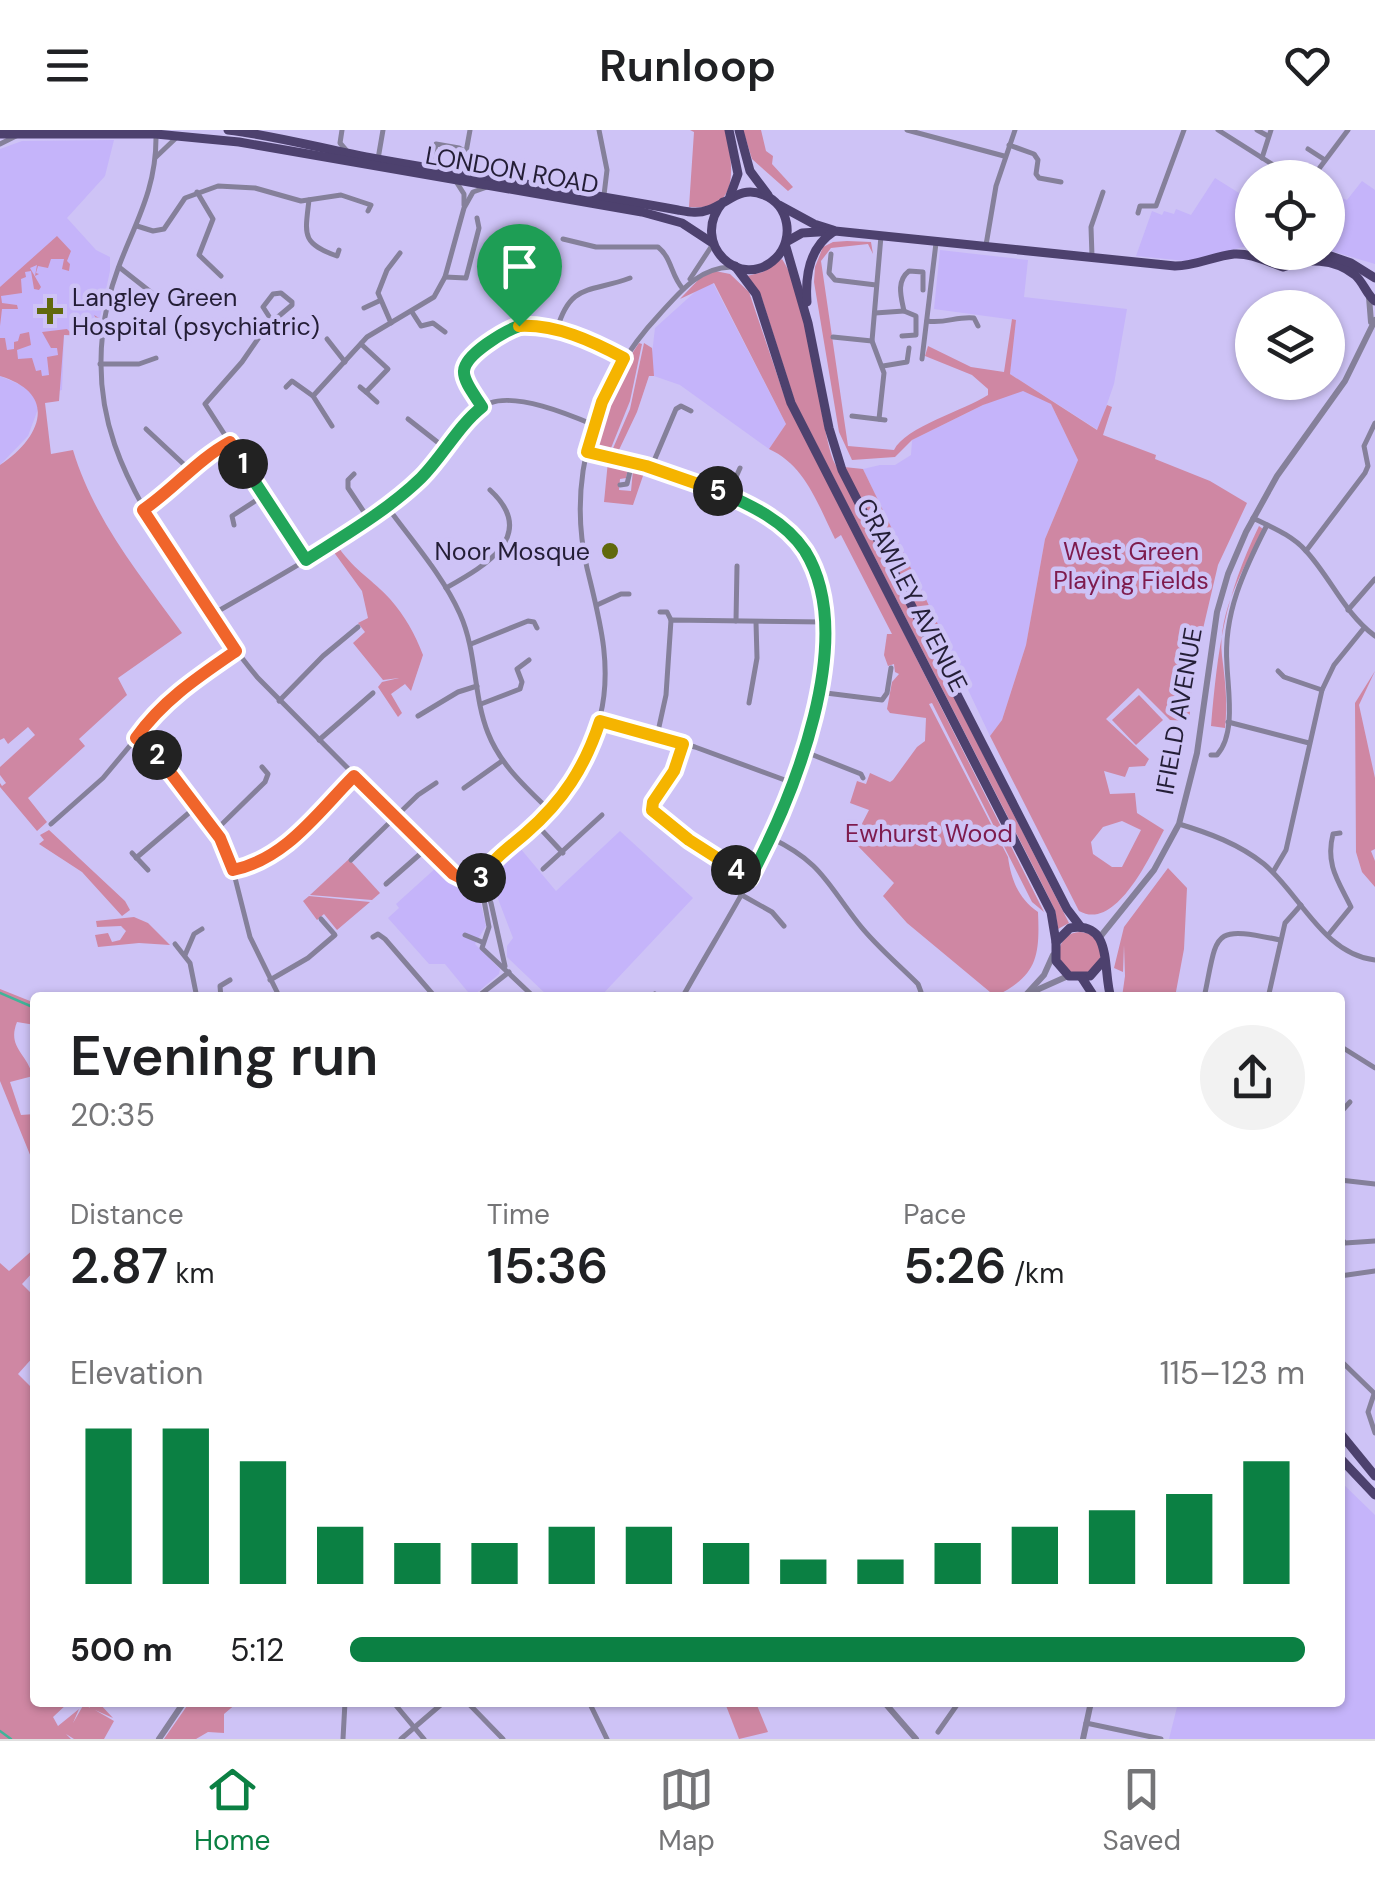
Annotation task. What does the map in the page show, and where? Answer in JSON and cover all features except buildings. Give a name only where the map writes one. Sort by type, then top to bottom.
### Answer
[{"type":"main road","name":"LONDON ROAD","points":[[228,130],[280,134],[378,159],[694,213],[710,210],[725,200]]},
{"type":"main road","points":[[729,130],[738,174],[712,221],[713,244],[721,257],[734,266],[750,269],[764,266],[779,255],[786,243],[788,226],[750,171],[738,130]]},
{"type":"main road","name":"LONDON ROAD","points":[[0,134],[156,132],[285,150],[664,218],[692,228],[713,244]]},
{"type":"main road","points":[[725,200],[753,192],[814,224],[881,236],[1184,266],[1235,254]]},
{"type":"main road","points":[[786,243],[802,233],[835,230]]},
{"type":"main road","points":[[808,323],[806,288],[810,262],[821,241],[835,230]]},
{"type":"main road","name":"CRAWLEY AVENUE","points":[[786,243],[808,323],[828,428],[842,470],[1067,909],[1080,926]]},
{"type":"main road","points":[[1345,261],[1375,278],[1368,285],[1370,297]]},
{"type":"main road","name":"CRAWLEY AVENUE","points":[[734,266],[756,294],[791,403],[1051,912],[1056,942]]},
{"type":"main road","points":[[1345,270],[1354,274],[1370,297]]},
{"type":"main road","points":[[1104,960],[1096,972],[1082,978],[1069,976],[1059,968],[1054,954],[1056,942],[1065,931],[1080,926],[1100,937],[1104,948],[1109,992]]},
{"type":"main road","points":[[1082,978],[1091,992]]},
{"type":"main road","points":[[1345,1440],[1375,1480]]},
{"type":"main road","points":[[1345,1463],[1375,1495]]},
{"type":"street","points":[[342,130],[340,143],[348,153]]},
{"type":"street","points":[[378,159],[383,130]]},
{"type":"street","points":[[462,172],[470,130]]},
{"type":"street","points":[[599,130],[607,170],[604,195]]},
{"type":"street","points":[[907,130],[1004,156]]},
{"type":"street","points":[[986,245],[988,217],[1015,130]]},
{"type":"street","points":[[1138,213],[1140,206],[1156,206],[1184,130]]},
{"type":"street","points":[[1218,130],[1230,134],[1265,160]]},
{"type":"street","points":[[1257,130],[1270,133],[1262,158]]},
{"type":"street","points":[[1308,149],[1325,160],[1348,130]]},
{"type":"street","points":[[156,132],[151,190],[118,268],[106,313],[100,364],[102,401],[123,472],[143,510],[236,651],[278,701],[457,877],[480,879],[486,887],[507,970]]},
{"type":"street","points":[[265,133],[271,148]]},
{"type":"street","points":[[0,144],[20,134]]},
{"type":"street","points":[[280,134],[285,150]]},
{"type":"street","points":[[156,157],[178,136]]},
{"type":"street","points":[[330,149],[340,143]]},
{"type":"street","points":[[432,167],[436,144],[466,152]]},
{"type":"street","points":[[1009,145],[1034,154],[1039,178],[1061,182]]},
{"type":"street","points":[[454,181],[464,194],[464,208]]},
{"type":"street","points":[[136,226],[164,230],[181,202],[196,192],[218,186],[242,186],[309,200],[340,194],[370,206],[368,211]]},
{"type":"street","points":[[314,396],[360,343],[434,297],[445,277],[464,208],[473,192],[488,187]]},
{"type":"street","points":[[196,192],[213,219],[199,256],[221,276]]},
{"type":"street","points":[[1092,256],[1091,227],[1103,192]]},
{"type":"street","points":[[309,200],[307,237],[317,248],[337,256]]},
{"type":"street","points":[[445,277],[466,278],[480,221]]},
{"type":"street","points":[[852,416],[882,420],[883,366],[872,340],[881,236]]},
{"type":"street","points":[[563,239],[604,248],[658,247],[670,260],[672,274],[683,290]]},
{"type":"street","points":[[922,359],[936,240]]},
{"type":"street","points":[[529,992],[483,950],[489,926],[480,879],[489,865],[550,811],[579,773],[600,721],[606,664],[581,525],[587,452],[594,425],[624,358],[683,290],[713,244]]},
{"type":"street","points":[[391,324],[379,302],[379,287],[400,253]]},
{"type":"street","points":[[831,254],[830,273],[835,280],[876,285]]},
{"type":"street","points":[[379,265],[387,270]]},
{"type":"street","points":[[683,290],[710,269],[734,266]]},
{"type":"street","points":[[118,268],[146,283],[152,293]]},
{"type":"street","points":[[904,311],[900,288],[904,275],[920,270],[923,290]]},
{"type":"street","points":[[557,330],[570,299],[630,278]]},
{"type":"street","points":[[519,326],[518,313],[526,284],[542,285]]},
{"type":"street","points":[[272,320],[264,307],[273,294],[281,293],[292,305],[272,320],[205,404],[306,560]]},
{"type":"street","name":"IFIELD AVENUE","points":[[1100,937],[1154,870],[1179,824],[1197,753],[1220,598],[1253,518],[1277,476],[1345,382],[1373,324],[1370,297]]},
{"type":"street","points":[[364,308],[379,302]]},
{"type":"street","points":[[875,313],[904,311],[916,316],[918,332],[902,336]]},
{"type":"street","points":[[412,312],[422,328],[420,336]]},
{"type":"street","points":[[927,321],[974,318],[978,326]]},
{"type":"street","points":[[422,328],[434,323],[445,332]]},
{"type":"street","points":[[482,407],[465,376],[465,367],[496,336],[519,326],[557,330],[624,358]]},
{"type":"street","points":[[833,336],[872,340]]},
{"type":"street","points":[[323,349],[329,342],[345,362]]},
{"type":"street","points":[[360,343],[388,369]]},
{"type":"street","points":[[883,366],[907,362],[909,348]]},
{"type":"street","points":[[100,364],[140,364],[156,358]]},
{"type":"street","points":[[377,402],[363,390],[394,363]]},
{"type":"street","points":[[292,381],[314,396],[331,421]]},
{"type":"street","points":[[212,615],[306,560],[386,505],[420,478],[482,407],[500,400],[522,401],[594,425]]},
{"type":"street","points":[[651,468],[676,408],[691,411]]},
{"type":"street","points":[[408,419],[445,448]]},
{"type":"street","points":[[1306,550],[1365,473],[1368,463],[1364,446],[1375,424]]},
{"type":"street","points":[[146,428],[192,472]]},
{"type":"street","points":[[143,510],[230,442]]},
{"type":"street","points":[[587,452],[651,468],[728,496],[774,520],[798,542],[819,585],[824,622],[818,692],[793,783],[750,878],[685,992]]},
{"type":"street","points":[[620,485],[628,484],[632,462]]},
{"type":"street","points":[[728,496],[740,468]]},
{"type":"street","points":[[354,474],[348,480],[348,488],[368,518]]},
{"type":"street","points":[[446,588],[489,562],[503,548],[508,535],[506,512],[490,490]]},
{"type":"street","points":[[234,526],[231,518],[264,496]]},
{"type":"street","points":[[386,505],[446,588],[472,644],[488,734],[502,760],[550,811]]},
{"type":"street","points":[[1253,518],[1306,550],[1348,610],[1375,636]]},
{"type":"street","points":[[1211,755],[1222,751],[1228,722],[1226,650],[1230,612],[1267,525]]},
{"type":"street","points":[[736,621],[737,566]]},
{"type":"street","points":[[1348,610],[1375,579]]},
{"type":"street","points":[[596,605],[629,594]]},
{"type":"street","points":[[657,736],[666,695],[671,620],[667,612],[660,612]]},
{"type":"street","points":[[671,620],[824,622]]},
{"type":"street","points":[[472,644],[528,621],[537,628]]},
{"type":"street","points":[[749,703],[757,658],[756,621]]},
{"type":"street","points":[[278,701],[358,627]]},
{"type":"street","points":[[1273,872],[1286,850],[1322,690],[1334,666],[1364,628]]},
{"type":"street","points":[[50,824],[103,778],[168,700],[236,651]]},
{"type":"street","points":[[481,704],[520,689],[522,682],[517,669],[529,660]]},
{"type":"street","points":[[818,692],[882,700],[887,694],[891,668]]},
{"type":"street","points":[[1278,671],[1284,677],[1322,690]]},
{"type":"street","points":[[418,716],[458,692],[478,686]]},
{"type":"street","points":[[318,740],[373,693]]},
{"type":"street","points":[[600,721],[683,744],[793,783]]},
{"type":"street","points":[[1228,722],[1309,743]]},
{"type":"street","points":[[136,738],[163,760],[215,831],[233,870],[245,925],[277,992]]},
{"type":"street","points":[[683,744],[674,771],[653,802],[652,810],[689,840],[750,878]]},
{"type":"street","points":[[803,751],[863,778]]},
{"type":"street","points":[[464,788],[502,760]]},
{"type":"street","points":[[215,831],[266,782],[268,774],[262,767]]},
{"type":"street","points":[[233,870],[255,865],[280,851],[354,776]]},
{"type":"street","points":[[351,860],[436,783]]},
{"type":"street","points":[[148,870],[134,856],[197,806]]},
{"type":"street","points":[[543,869],[602,815]]},
{"type":"street","points":[[536,824],[562,853]]},
{"type":"street","points":[[1179,824],[1236,846],[1273,872],[1328,935],[1357,955],[1375,960]]},
{"type":"street","points":[[1328,935],[1351,907],[1333,875],[1330,860],[1332,834],[1340,833]]},
{"type":"street","points":[[770,838],[804,857],[828,878],[860,925],[918,984],[920,992]]},
{"type":"street","points":[[386,884],[427,848]]},
{"type":"street","points":[[740,894],[772,912],[784,926]]},
{"type":"street","points":[[1269,992],[1285,923],[1300,905]]},
{"type":"street","points":[[270,980],[334,935],[322,919]]},
{"type":"street","points":[[185,954],[192,934],[202,930]]},
{"type":"street","points":[[1205,992],[1215,948],[1225,935],[1240,931],[1280,940]]},
{"type":"street","points":[[465,934],[497,939]]},
{"type":"street","points":[[374,936],[383,936],[431,992]]},
{"type":"street","points":[[174,944],[194,971],[196,992]]},
{"type":"street","points":[[489,954],[499,948]]},
{"type":"street","points":[[1028,992],[1044,975],[1054,954]]},
{"type":"street","points":[[482,992],[507,970]]},
{"type":"street","points":[[1034,992],[1069,976]]},
{"type":"street","points":[[220,992],[220,986],[230,980]]},
{"type":"street","points":[[1345,1049],[1375,1068]]},
{"type":"street","points":[[1345,1108],[1350,1102]]},
{"type":"street","points":[[1345,1181],[1375,1184]]},
{"type":"street","points":[[1345,1243],[1375,1241]]},
{"type":"street","points":[[1345,1275],[1375,1271]]},
{"type":"street","points":[[1345,1365],[1375,1393],[1368,1412],[1375,1433]]},
{"type":"street","points":[[159,1739],[181,1707]]},
{"type":"street","points":[[343,1739],[345,1707]]},
{"type":"street","points":[[397,1707],[424,1739]]},
{"type":"street","points":[[401,1739],[438,1707]]},
{"type":"street","points":[[473,1707],[504,1739]]},
{"type":"street","points":[[592,1707],[608,1739]]},
{"type":"street","points":[[888,1707],[916,1739]]},
{"type":"street","points":[[938,1732],[956,1707]]},
{"type":"street","points":[[1083,1739],[1090,1707]]},
{"type":"street","points":[[1085,1723],[1162,1739]]},
{"type":"shaded area","points":[[114,140],[105,176],[67,218],[96,250],[110,257],[110,271],[96,336],[64,335],[62,390],[58,391],[0,355],[0,149],[22,141]]},
{"type":"shaded area","points":[[1215,178],[1235,190],[1235,249],[1186,261],[1136,256],[1152,211],[1174,214],[1176,209],[1191,215]]},
{"type":"shaded area","points":[[1362,181],[1375,190],[1375,264],[1345,255],[1347,200]]},
{"type":"shaded area","points":[[940,250],[1028,260],[1024,297],[1127,309],[1114,384],[1098,430],[1010,374],[1015,320],[934,309]]},
{"type":"shaded area","points":[[713,283],[786,424],[769,449],[680,385],[654,376],[651,362],[655,328],[696,291]]},
{"type":"shaded area","points":[[0,376],[28,388],[38,409],[28,436],[0,465]]},
{"type":"shaded area","points":[[1016,389],[1028,389],[1051,404],[1078,460],[1045,539],[1026,645],[1002,720],[990,736],[863,469],[895,465],[911,455],[912,440]]},
{"type":"shaded area","points":[[620,831],[693,898],[605,992],[544,992],[507,957],[507,946],[513,938],[492,883],[494,873],[520,848],[556,891]]},
{"type":"shaded area","points":[[437,867],[455,883],[477,887],[486,926],[475,944],[500,969],[499,974],[478,992],[468,992],[445,964],[429,964],[388,918],[399,908],[396,904]]},
{"type":"shaded area","points":[[1345,1486],[1375,1515],[1375,1739],[1169,1739],[1177,1707],[1345,1707]]},
{"type":"green space","points":[[690,130],[726,130],[730,183],[718,202],[706,207],[689,207],[694,132]]},
{"type":"green space","points":[[743,130],[761,130],[766,151],[773,156],[772,164],[793,187],[788,191],[752,159]]},
{"type":"green space","points":[[57,236],[71,251],[69,271],[62,269],[64,259],[51,259],[48,268],[38,266],[39,274],[35,276],[37,265],[30,268],[41,287],[34,289],[31,271],[25,272],[22,293],[1,296],[2,303],[17,305],[18,309],[2,309],[0,326],[0,287]]},
{"type":"green space","name":"West Green Playing Fields","points":[[833,242],[871,242],[873,254],[868,244],[831,248],[821,261],[848,446],[894,450],[923,426],[988,395],[988,389],[972,375],[925,356],[928,346],[971,367],[1004,372],[1012,319],[1016,320],[1010,374],[1097,430],[1107,405],[1112,407],[1103,435],[1156,455],[1155,459],[1210,481],[1247,503],[1218,565],[1195,663],[1189,721],[1170,720],[1138,688],[1106,719],[1149,759],[1145,766],[1129,767],[1125,777],[1104,771],[1110,794],[1135,793],[1137,813],[1164,830],[1141,873],[1106,911],[1093,915],[1079,911],[990,736],[1002,720],[1026,645],[1045,539],[1078,460],[1051,404],[1023,391],[983,405],[912,440],[895,457],[852,460],[839,432],[814,282],[823,247]],"holes":[[[1122,821],[1141,830],[1122,867],[1112,867],[1093,854],[1091,842],[1103,827]]]},
{"type":"green space","points":[[782,259],[807,328],[833,460],[1069,923],[1058,929],[1055,910],[795,402],[761,296],[747,276],[763,272]]},
{"type":"green space","name":"Ewhurst Wood","points":[[715,271],[730,274],[749,292],[784,395],[1044,912],[1032,902],[932,703],[929,704],[1008,857],[1017,888],[1038,912],[1033,964],[1003,992],[990,992],[907,923],[883,896],[894,883],[853,841],[869,810],[850,803],[857,781],[866,784],[870,773],[893,780],[925,741],[926,718],[890,713],[887,709],[892,682],[899,674],[894,664],[888,666],[884,655],[887,634],[892,634],[841,535],[835,539],[802,476],[769,449],[786,424],[714,283],[680,299],[700,278]]},
{"type":"green space","points":[[94,315],[99,318],[96,336],[64,335],[59,401],[45,403],[51,454],[73,450],[106,523],[182,633],[118,678],[127,695],[79,739],[85,746],[28,798],[47,822],[37,831],[0,787],[0,783],[6,783],[0,767],[35,735],[28,727],[8,744],[4,738],[0,740],[0,465],[26,442],[38,417],[31,394],[0,376],[0,338],[5,338],[7,350],[14,349],[20,334],[29,332],[31,345],[17,350],[18,359],[32,358],[36,371],[41,370],[42,376],[49,375],[47,357],[58,355],[57,348],[51,348],[42,332],[67,329],[71,333],[95,335]]},
{"type":"green space","points":[[639,343],[642,344],[630,401],[609,453],[595,450],[592,443],[605,403]]},
{"type":"green space","points":[[644,343],[652,348],[654,376],[649,376],[618,452],[647,460],[644,463],[611,453],[630,409]]},
{"type":"green space","points":[[608,461],[626,464],[628,468],[626,478],[620,479],[619,490],[631,491],[633,470],[645,470],[633,505],[604,502]]},
{"type":"green space","points":[[844,467],[863,469],[963,676],[946,674]]},
{"type":"green space","points":[[1259,526],[1263,529],[1230,601],[1247,552]]},
{"type":"green space","points":[[339,548],[395,605],[423,655],[411,691],[405,684],[391,694],[402,713],[398,717],[378,687],[382,682],[399,678],[383,680],[353,643],[365,632],[358,623],[368,618],[362,591],[333,551]]},
{"type":"green space","points":[[1222,637],[1226,701],[1225,728],[1211,726]]},
{"type":"green space","points":[[1375,671],[1359,705],[1375,778],[1375,849],[1371,851],[1375,887],[1362,872],[1356,852],[1355,703]]},
{"type":"green space","points":[[1139,695],[1163,720],[1136,745],[1112,720]]},
{"type":"green space","points":[[49,830],[130,910],[122,916],[82,872],[39,844],[44,840],[40,835]]},
{"type":"green space","points":[[349,859],[380,893],[372,900],[310,895]]},
{"type":"green space","points":[[1168,868],[1187,888],[1184,949],[1176,992],[1123,992],[1124,945],[1123,972],[1114,968],[1124,927]]},
{"type":"green space","points":[[309,896],[370,902],[337,930],[324,914],[317,920],[303,901]]},
{"type":"green space","points":[[134,917],[148,923],[170,945],[98,947],[95,935],[108,933],[112,942],[120,940],[126,931],[121,926],[97,927],[96,921]]},
{"type":"green space","points":[[1080,932],[1095,938],[1101,953],[1095,968],[1080,974],[1065,968],[1059,953],[1065,938]]},
{"type":"green space","points":[[0,989],[30,1001],[30,1024],[17,1022],[14,1038],[30,1068],[30,1077],[10,1082],[21,1115],[30,1114],[30,1155],[0,1081]]},
{"type":"green space","points":[[30,1252],[30,1275],[22,1284],[30,1292],[30,1361],[18,1374],[30,1386],[30,1707],[64,1707],[53,1717],[58,1726],[79,1709],[73,1723],[82,1707],[103,1707],[113,1718],[95,1710],[114,1721],[104,1739],[74,1739],[66,1734],[71,1739],[0,1739],[0,1263],[9,1271]]},
{"type":"green space","points":[[186,1707],[232,1707],[224,1714],[224,1733],[208,1732],[196,1739],[164,1739]]},
{"type":"green space","points":[[727,1707],[758,1707],[768,1732],[739,1739]]},
{"type":"waterway","points":[[0,993],[30,1006]]},
{"type":"waterway","points":[[0,1731],[11,1739]]},
{"type":"place","name":"Langley Green Hospital (psychiatric)","points":[[50,311]]},
{"type":"place","name":"Noor Mosque","points":[[610,551]]},
{"type":"route","points":[[519,326],[557,330],[624,358],[602,402],[587,452],[696,482],[745,504],[786,529],[811,563],[823,608],[818,692],[797,770],[750,878],[704,850],[652,810],[653,802],[674,771],[683,744],[600,721],[572,784],[550,811],[489,865],[480,879],[465,880],[453,874],[354,776],[280,851],[255,865],[233,870],[220,838],[181,783],[163,760],[136,738],[168,700],[236,651],[143,510],[230,442],[306,560],[426,472],[482,407],[465,376],[467,364],[496,336],[519,326]]}]
